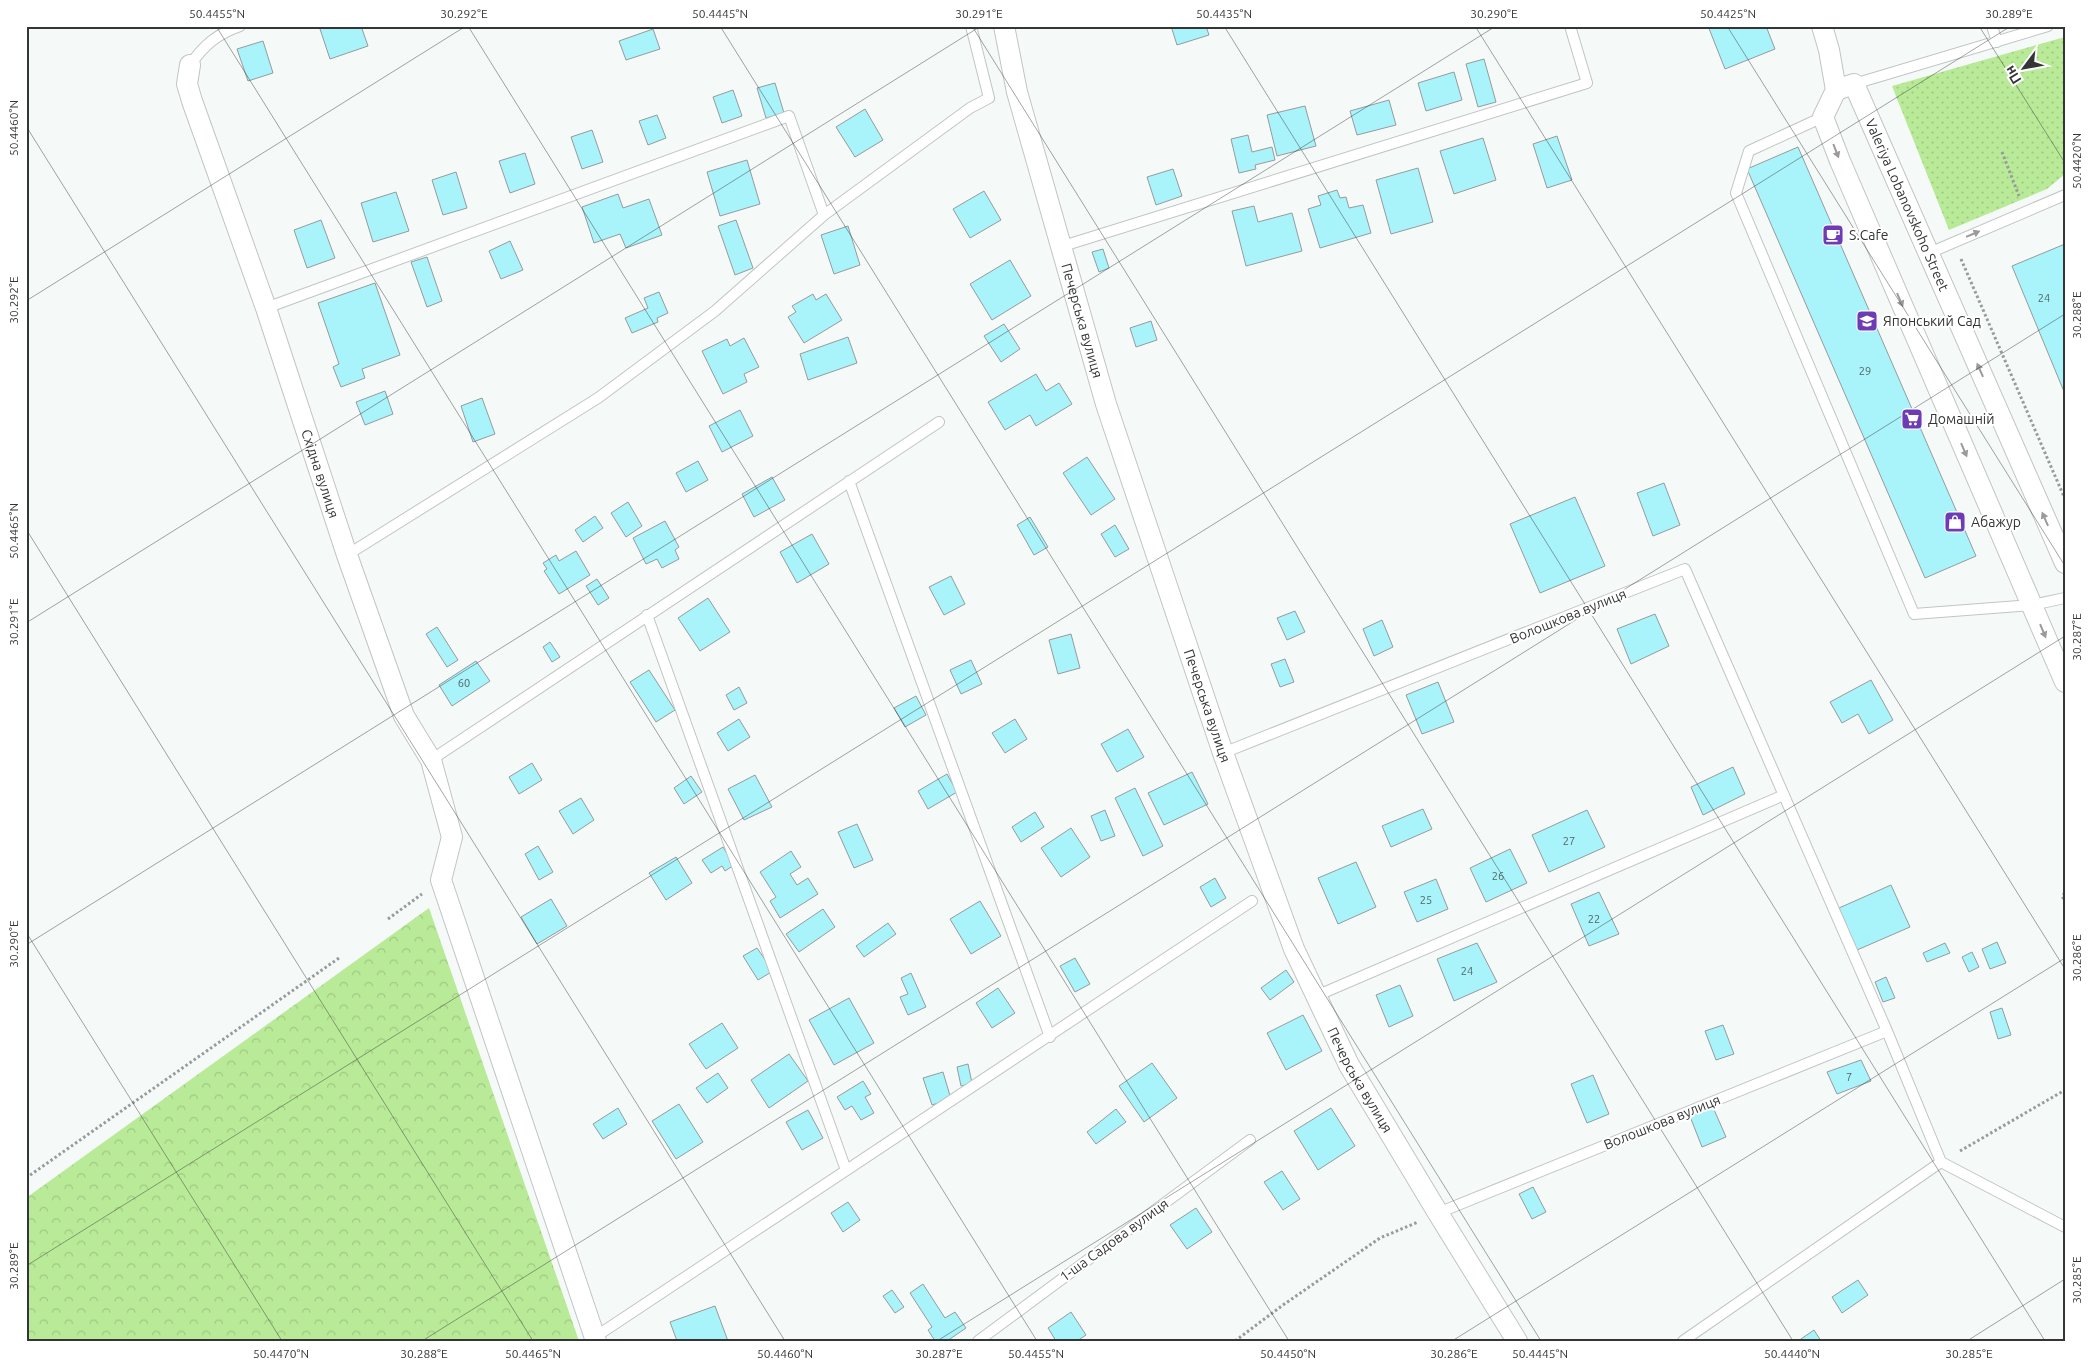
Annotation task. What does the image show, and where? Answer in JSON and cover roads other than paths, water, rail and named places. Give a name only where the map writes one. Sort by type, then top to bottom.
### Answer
[{"type":"street","name":"Печерська вулиця","points":[[1004,26],[1017,92],[1106,404],[1223,753],[1294,949],[1349,1065],[1517,1341]]},
{"type":"street","name":"Valeriya Lobanovskoho Street","points":[[1822,26],[1829,50],[1846,87],[1929,253],[2065,564]]},
{"type":"street","name":"Східна вулиця","points":[[190,65],[187,84],[192,101],[266,308],[347,555],[404,716],[431,760],[452,837],[441,880],[595,1339]]},
{"type":"street","points":[[1846,87],[1823,117],[1840,161],[2065,682]]},
{"type":"lane","points":[[190,65],[202,47],[227,31],[240,26]]},
{"type":"lane","points":[[347,555],[598,398],[715,311],[824,215],[970,108],[989,98],[971,26]]},
{"type":"lane","points":[[1062,246],[1587,83],[1570,26]]},
{"type":"lane","points":[[1992,26],[1997,42]]},
{"type":"lane","points":[[1846,87],[2048,26]]},
{"type":"lane","points":[[266,308],[789,116],[824,215]]},
{"type":"lane","points":[[1823,117],[1749,151],[1736,193],[1914,614],[2032,605],[2065,598]]},
{"type":"lane","points":[[1929,253],[2065,195]]},
{"type":"lane","points":[[431,760],[938,422]]},
{"type":"lane","points":[[850,481],[1050,1037]]},
{"type":"lane","name":"Волошкова вулиця","points":[[1223,753],[1685,569],[1887,1031],[1940,1162]]},
{"type":"lane","points":[[647,615],[846,1170]]},
{"type":"lane","points":[[1316,996],[1784,794]]},
{"type":"lane","points":[[595,1339],[1252,901]]},
{"type":"lane","name":"Волошкова вулиця","points":[[1438,1213],[1887,1031]]},
{"type":"lane","name":"1-ша Садова вулиця","points":[[978,1341],[1250,1140]]},
{"type":"lane","points":[[1683,1341],[1940,1162],[2065,1227]]},
{"type":"place","name":"S.Cafe","points":[[1833,235]]},
{"type":"place","name":"Японський Сад","points":[[1867,321]]},
{"type":"place","name":"Домашній","points":[[1912,419]]},
{"type":"place","name":"Абажур","points":[[1955,522]]}]
